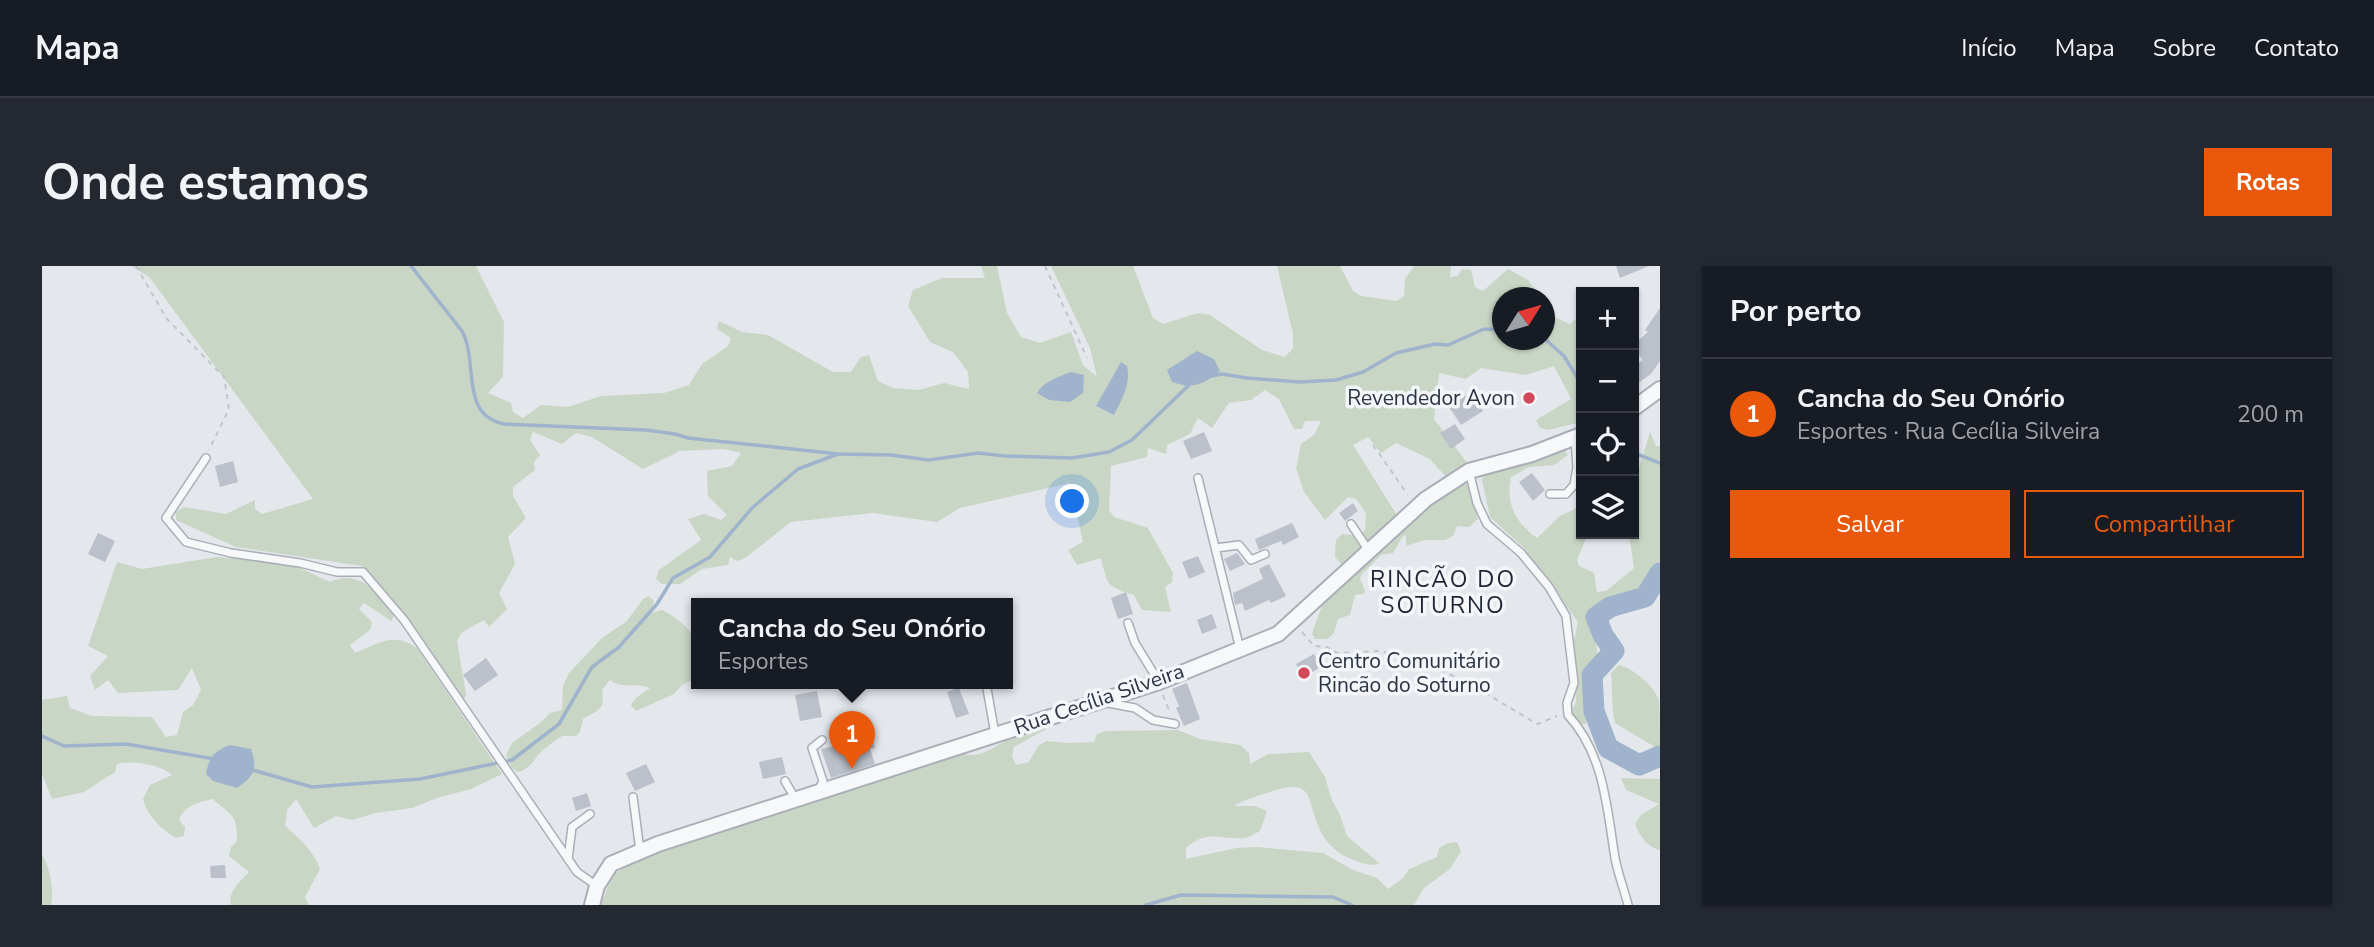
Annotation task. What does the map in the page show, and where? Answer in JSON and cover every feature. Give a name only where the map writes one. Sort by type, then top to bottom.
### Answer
[{"type":"street","points":[[1639,404],[1660,389]]},
{"type":"street","name":"Rua Cecília Silveira","points":[[592,905],[597,886],[611,864],[658,844],[1158,682],[1278,634],[1418,507],[1469,471],[1532,454],[1576,437]]},
{"type":"lane","points":[[206,458],[166,518],[186,542],[337,572],[363,572],[404,620],[568,859],[578,872],[597,886]]},
{"type":"lane","points":[[1469,471],[1477,503],[1487,524],[1521,553],[1549,587],[1566,616],[1574,682],[1567,703],[1568,715],[1581,730],[1598,767],[1608,807],[1616,861],[1628,905]]},
{"type":"lane","points":[[1550,494],[1566,494],[1574,485],[1576,473]]},
{"type":"lane","points":[[1198,478],[1240,649]]},
{"type":"lane","points":[[1351,524],[1369,551]]},
{"type":"lane","points":[[1216,548],[1239,545],[1251,560],[1265,554]]},
{"type":"lane","points":[[1128,623],[1135,643],[1158,682]]},
{"type":"lane","points":[[987,689],[995,734]]},
{"type":"lane","points":[[1098,700],[1135,708],[1153,720],[1175,724]]},
{"type":"lane","points":[[816,794],[824,781],[812,748],[822,740]]},
{"type":"lane","points":[[785,781],[796,800]]},
{"type":"lane","points":[[633,797],[640,852]]},
{"type":"lane","points":[[568,859],[572,827],[590,814]]},
{"type":"path","points":[[136,266],[167,319],[224,377],[229,409],[206,458]]},
{"type":"path","points":[[1045,266],[1087,358]]},
{"type":"path","points":[[1373,445],[1418,507]]},
{"type":"path","points":[[1301,630],[1314,646],[1337,653],[1379,651],[1426,662],[1537,724],[1559,715],[1568,715]]},
{"type":"path","points":[[1158,682],[1175,724]]},
{"type":"green space","points":[[132,266],[476,266],[504,322],[503,377],[488,393],[511,403],[513,412],[523,418],[541,405],[568,407],[601,396],[664,393],[689,385],[702,364],[728,346],[731,338],[717,329],[719,321],[742,332],[768,335],[833,372],[851,372],[861,357],[869,355],[878,381],[893,388],[919,390],[944,383],[969,389],[968,372],[953,352],[930,342],[908,306],[913,290],[942,278],[985,278],[981,266],[997,266],[1007,313],[1021,337],[1040,343],[1071,332],[1083,365],[1097,377],[1090,348],[1051,266],[1133,266],[1153,318],[1163,324],[1198,313],[1210,315],[1262,350],[1285,357],[1293,348],[1293,334],[1277,266],[1340,266],[1353,291],[1361,296],[1397,301],[1404,296],[1405,279],[1414,266],[1451,266],[1450,277],[1458,276],[1462,269],[1471,270],[1475,287],[1483,291],[1508,269],[1528,280],[1533,287],[1492,287],[1492,350],[1555,350],[1555,317],[1570,324],[1576,319],[1576,423],[1549,430],[1540,428],[1536,420],[1571,399],[1554,366],[1526,375],[1481,368],[1466,379],[1439,373],[1434,419],[1471,468],[1448,479],[1430,459],[1396,443],[1381,453],[1368,437],[1353,445],[1398,517],[1343,566],[1335,557],[1336,540],[1342,534],[1359,536],[1365,530],[1366,513],[1356,499],[1348,497],[1325,520],[1304,492],[1296,468],[1301,444],[1314,435],[1321,421],[1305,421],[1302,429],[1294,429],[1279,399],[1265,390],[1251,400],[1229,403],[1212,428],[1198,418],[1190,434],[1167,445],[1166,454],[1148,448],[1147,457],[1111,466],[1109,510],[1114,517],[1148,528],[1173,573],[1172,582],[1165,587],[1171,612],[1142,610],[1134,595],[1110,584],[1101,558],[1077,565],[1068,550],[1083,542],[1070,483],[960,508],[937,522],[873,513],[791,522],[745,558],[737,561],[730,557],[728,565],[702,569],[680,584],[662,584],[656,579],[659,570],[701,540],[688,519],[704,514],[721,520],[727,515],[708,496],[707,471],[732,466],[741,453],[724,449],[680,451],[643,469],[592,437],[576,433],[562,444],[533,432],[530,440],[540,455],[534,462],[535,470],[513,487],[513,496],[526,518],[508,537],[515,564],[499,593],[507,609],[489,627],[484,620],[461,633],[457,641],[466,694],[464,701],[391,597],[362,566],[236,547],[176,520],[176,512],[184,507],[226,514],[255,500],[255,509],[262,514],[313,499],[150,278]]},
{"type":"green space","points":[[1650,432],[1656,446],[1660,446],[1660,561],[1645,588],[1606,604],[1593,613],[1598,658],[1586,674],[1586,724],[1579,724],[1570,712],[1576,702],[1573,645],[1578,622],[1523,547],[1490,517],[1482,480],[1487,470],[1543,453],[1565,451],[1568,455],[1554,465],[1529,467],[1511,477],[1511,504],[1517,518],[1537,538],[1560,516],[1576,508],[1576,539],[1586,539],[1577,560],[1579,566],[1594,573],[1597,592],[1606,591],[1634,568],[1630,539],[1639,539],[1639,468]]},
{"type":"green space","points":[[1469,483],[1478,519],[1469,527],[1457,526],[1453,536],[1445,540],[1425,540],[1406,546],[1406,535],[1403,536],[1393,553],[1381,555],[1361,575],[1365,591],[1355,595],[1350,615],[1338,619],[1334,633],[1327,639],[1315,639],[1312,633],[1323,603],[1347,575],[1412,516],[1444,494]]},
{"type":"green space","points":[[217,557],[289,563],[330,582],[350,578],[367,585],[395,614],[391,621],[364,603],[359,609],[372,622],[370,630],[350,645],[355,653],[393,640],[401,640],[417,648],[502,774],[471,789],[412,808],[376,813],[352,820],[336,816],[314,828],[296,799],[287,810],[285,826],[310,851],[320,869],[305,897],[309,905],[231,905],[233,891],[249,872],[229,856],[231,847],[237,841],[234,820],[213,799],[208,800],[193,805],[182,815],[179,820],[185,827],[184,836],[176,838],[170,834],[151,816],[143,799],[150,785],[172,775],[161,768],[146,764],[117,764],[115,772],[84,792],[52,799],[42,774],[42,700],[67,696],[70,708],[92,716],[152,717],[166,737],[177,735],[183,712],[193,705],[201,690],[192,668],[178,690],[118,693],[108,680],[95,690],[90,676],[108,656],[88,646],[117,562],[142,569]]},
{"type":"green space","points":[[649,596],[654,601],[651,613],[662,610],[691,632],[691,680],[674,694],[636,711],[631,705],[650,688],[620,685],[610,680],[602,690],[602,705],[583,719],[580,732],[576,736],[562,736],[522,771],[518,772],[512,768],[506,755],[512,743],[550,713],[562,710],[563,686],[569,673],[602,638],[627,621],[643,599]]},
{"type":"green space","points":[[1619,665],[1642,678],[1659,700],[1660,750],[1615,723],[1611,673]]},
{"type":"green space","points":[[1039,723],[1048,728],[1014,747],[1012,756],[1016,765],[1029,762],[1038,746],[1046,741],[1094,742],[1097,734],[1106,731],[1178,730],[1200,739],[1240,745],[1249,753],[1250,764],[1268,754],[1309,752],[1325,777],[1347,836],[1380,864],[1361,863],[1333,848],[1319,828],[1306,793],[1294,787],[1256,796],[1234,806],[1255,806],[1267,811],[1260,831],[1245,838],[1201,838],[1186,848],[1186,859],[1236,848],[1257,847],[1323,853],[1353,870],[1377,878],[1388,889],[1403,878],[1409,869],[1437,857],[1439,848],[1448,843],[1457,842],[1461,851],[1450,869],[1424,888],[1414,905],[601,905],[612,876],[638,858],[950,751],[981,754]]},
{"type":"green space","points":[[1621,778],[1660,779],[1660,850],[1644,840],[1635,824],[1641,815],[1659,804],[1626,790]]},
{"type":"green space","points":[[42,855],[51,879],[51,905],[42,905]]},
{"type":"water","points":[[1197,351],[1214,359],[1220,371],[1198,384],[1172,382],[1167,370]]},
{"type":"water","points":[[1121,362],[1127,366],[1128,379],[1114,415],[1096,406]]},
{"type":"water","points":[[1071,372],[1084,375],[1083,393],[1070,402],[1049,400],[1037,393],[1047,382]]},
{"type":"water","points":[[230,745],[251,749],[254,762],[251,776],[237,788],[213,781],[206,774],[213,755]]},
{"type":"building","points":[[1616,266],[1649,266],[1620,278]]},
{"type":"building","points":[[1660,308],[1660,361],[1651,374],[1639,382],[1639,363],[1643,360],[1639,355],[1639,340],[1648,332],[1645,330]]},
{"type":"building","points":[[1471,392],[1483,411],[1461,425],[1449,407]]},
{"type":"building","points":[[1455,424],[1465,439],[1451,449],[1440,433]]},
{"type":"building","points":[[1204,432],[1212,451],[1191,459],[1183,441]]},
{"type":"building","points":[[233,461],[238,482],[220,487],[215,466]]},
{"type":"building","points":[[1532,473],[1545,490],[1533,501],[1519,482]]},
{"type":"building","points":[[1353,503],[1358,511],[1345,521],[1339,513]]},
{"type":"building","points":[[1292,523],[1299,537],[1283,545],[1281,541],[1259,550],[1255,539]]},
{"type":"building","points":[[98,533],[115,541],[105,562],[88,554]]},
{"type":"building","points":[[1237,553],[1245,564],[1230,571],[1224,559]]},
{"type":"building","points":[[1198,556],[1205,572],[1189,579],[1182,562]]},
{"type":"building","points":[[1269,564],[1286,596],[1245,611],[1242,603],[1235,605],[1233,593],[1263,579],[1259,569]]},
{"type":"building","points":[[1126,592],[1133,614],[1118,619],[1111,598]]},
{"type":"building","points":[[1212,614],[1217,628],[1202,634],[1197,620]]},
{"type":"building","points":[[1314,654],[1321,667],[1303,677],[1296,664]]},
{"type":"building","points":[[486,658],[498,675],[475,691],[463,675]]},
{"type":"building","points":[[1187,683],[1200,719],[1184,726],[1172,689]]},
{"type":"building","points":[[959,689],[969,714],[956,718],[947,692]]},
{"type":"building","points":[[817,691],[822,717],[800,721],[795,695]]},
{"type":"building","points":[[872,733],[875,748],[870,749],[875,764],[831,778],[821,749],[854,741],[853,737]]},
{"type":"building","points":[[782,757],[786,774],[763,779],[759,762]]},
{"type":"building","points":[[646,764],[655,782],[635,791],[626,773]]},
{"type":"building","points":[[587,793],[591,806],[576,811],[572,798]]},
{"type":"building","points":[[225,865],[226,878],[211,878],[210,866]]},
{"type":"waterway","points":[[411,266],[462,331],[467,344],[475,399],[481,410],[490,419],[504,424],[646,430],[688,438],[839,454],[891,455],[929,460],[978,453],[1072,458],[1109,452],[1132,440],[1189,385]]},
{"type":"waterway","points":[[1212,376],[1222,374],[1299,382],[1336,380],[1363,372],[1396,353],[1435,344],[1448,345],[1484,329],[1492,329]]},
{"type":"waterway","points":[[1555,348],[1564,356],[1576,376]]},
{"type":"waterway","points":[[249,769],[312,787],[420,779],[512,760],[559,724],[592,667],[619,647],[657,604],[673,578],[710,557],[752,508],[798,469],[838,454]]},
{"type":"waterway","points":[[1639,455],[1660,463]]},
{"type":"waterway","points":[[1660,573],[1645,597],[1610,607],[1596,617],[1603,635],[1614,651],[1592,675],[1594,711],[1608,748],[1639,765],[1660,756]]},
{"type":"waterway","points":[[42,736],[64,746],[126,744],[215,759]]},
{"type":"waterway","points":[[1146,905],[1181,895],[1333,897],[1352,905]]},
{"type":"place","name":"Revendedor Avon","points":[[1529,398]]},
{"type":"place","name":"Centro Comunitário Rincão do Soturno","points":[[1304,673]]},
{"type":"place","name":"Cancha do Seu Onório","points":[[852,769]]},
{"type":"district","name":"RINCÃO DO SOTURNO","points":[[1443,592]]}]
